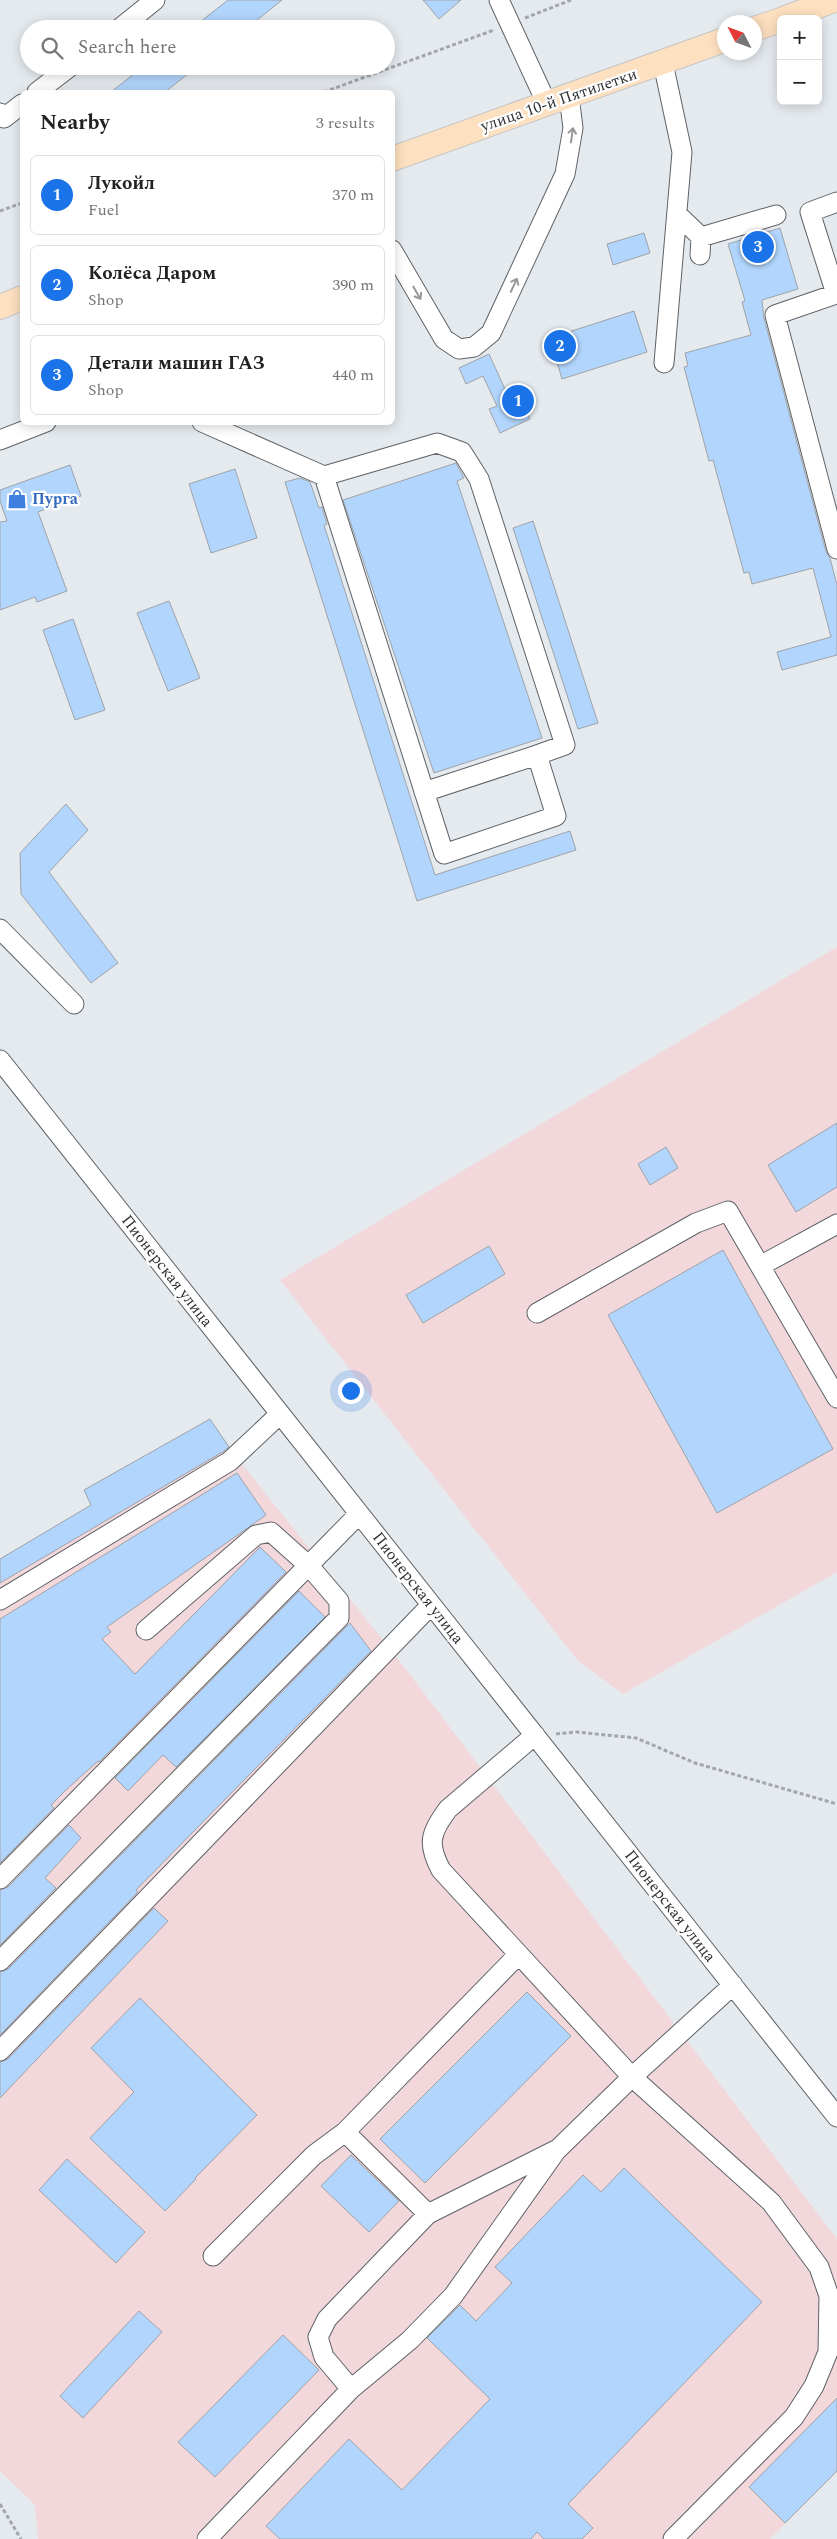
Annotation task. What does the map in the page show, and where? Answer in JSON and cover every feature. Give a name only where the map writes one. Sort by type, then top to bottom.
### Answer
[{"type":"main road","points":[[793,15],[834,0]]},
{"type":"main road","points":[[762,26],[777,21]]},
{"type":"main road","name":"улица 10-й Пятилетки","points":[[395,157],[717,43]]},
{"type":"main road","points":[[0,307],[20,299]]},
{"type":"street","points":[[395,255],[444,339],[459,349],[474,347],[491,333],[565,174],[573,128],[558,100],[510,24],[499,0]]},
{"type":"street","points":[[127,20],[145,3]]},
{"type":"street","points":[[663,63],[682,152],[664,363]]},
{"type":"street","points":[[40,90],[59,75]]},
{"type":"street","points":[[0,113],[4,118],[20,106]]},
{"type":"street","points":[[837,202],[810,212],[836,294],[774,315],[832,513],[837,549]]},
{"type":"street","points":[[677,214],[701,246],[776,215]]},
{"type":"street","points":[[0,440],[38,425]]},
{"type":"street","points":[[209,425],[324,476],[437,443],[462,452],[479,479],[565,745],[424,792]]},
{"type":"street","points":[[324,476],[444,854],[556,816],[537,755]]},
{"type":"street","points":[[0,929],[74,1004]]},
{"type":"street","name":"Пионерская улица","points":[[0,1060],[837,2116]]},
{"type":"street","points":[[536,1313],[696,1223],[728,1211],[837,1398]]},
{"type":"street","points":[[760,1266],[837,1224]]},
{"type":"street","points":[[0,1600],[230,1461],[280,1414]]},
{"type":"street","points":[[0,1879],[359,1514]]},
{"type":"street","points":[[0,1961],[338,1618],[339,1601],[309,1566],[271,1532],[256,1535],[146,1630]]},
{"type":"street","points":[[0,2051],[432,1605]]},
{"type":"street","points":[[535,1736],[448,1809],[437,1824],[431,1838],[432,1854],[441,1870],[632,2077],[771,2202],[819,2267],[829,2296],[828,2352],[814,2386],[794,2417],[673,2539]]},
{"type":"street","points":[[213,2256],[314,2155],[346,2132],[518,1955]]},
{"type":"street","points":[[207,2539],[351,2389],[410,2340],[453,2296],[558,2149],[632,2077],[733,1985]]},
{"type":"street","points":[[346,2132],[428,2214]]},
{"type":"street","points":[[351,2389],[324,2357],[318,2337],[327,2319],[428,2214],[558,2149]]},
{"type":"path","points":[[395,66],[571,0]]},
{"type":"path","points":[[329,90],[370,75]]},
{"type":"path","points":[[0,211],[20,204]]},
{"type":"path","points":[[535,1736],[576,1732],[636,1738],[695,1763],[837,1804]]},
{"type":"path","points":[[0,2504],[21,2539]]},
{"type":"shaded area","points":[[837,947],[837,1572],[623,1694],[578,1661],[280,1280]]},
{"type":"shaded area","points":[[210,1419],[229,1448],[395,1655],[837,2239],[837,2471],[770,2539],[38,2539],[35,2505],[0,2471],[0,1559],[91,1505],[84,1490]]},
{"type":"building","points":[[228,0],[282,0],[257,20],[202,20]]},
{"type":"building","points":[[423,0],[461,0],[439,19]]},
{"type":"building","points":[[133,75],[187,75],[168,90],[114,90]]},
{"type":"building","points":[[780,228],[798,289],[762,300],[764,318],[826,552],[830,558],[837,585],[837,655],[782,670],[777,652],[831,637],[813,568],[752,584],[749,572],[744,573],[713,460],[709,461],[684,367],[688,366],[685,353],[751,335],[742,302],[745,301],[728,244]]},
{"type":"building","points":[[644,233],[650,253],[613,265],[607,244]]},
{"type":"building","points":[[634,311],[647,352],[562,379],[550,338]]},
{"type":"building","points":[[489,354],[510,400],[519,395],[530,419],[500,433],[489,409],[497,406],[483,376],[466,384],[459,368]]},
{"type":"building","points":[[456,463],[464,478],[457,481],[542,738],[434,773],[343,500]]},
{"type":"building","points":[[70,465],[81,496],[38,512],[67,591],[37,602],[35,597],[0,610],[0,522],[7,521],[0,501],[0,490]]},
{"type":"building","points":[[235,469],[257,538],[211,553],[189,484]]},
{"type":"building","points":[[300,478],[310,482],[319,508],[322,507],[327,524],[324,525],[435,875],[570,831],[576,850],[417,901],[285,482]]},
{"type":"building","points":[[533,521],[598,723],[578,729],[513,528]]},
{"type":"building","points":[[169,601],[200,678],[168,691],[137,613]]},
{"type":"building","points":[[73,619],[105,710],[75,720],[43,630]]},
{"type":"building","points":[[66,804],[88,830],[49,872],[118,963],[91,983],[21,894],[20,853]]},
{"type":"building","points":[[837,1123],[837,1187],[796,1212],[768,1165]]},
{"type":"building","points":[[666,1147],[678,1168],[650,1185],[638,1164]]},
{"type":"building","points":[[489,1246],[505,1274],[423,1323],[406,1295]]},
{"type":"building","points":[[723,1250],[833,1449],[717,1513],[608,1315]]},
{"type":"building","points":[[210,1419],[229,1447],[224,1451],[0,1583],[0,1559],[91,1505],[84,1490]]},
{"type":"building","points":[[237,1473],[266,1515],[107,1627],[111,1632],[102,1639],[135,1674],[260,1547],[286,1572],[99,1762],[51,1805],[54,1808],[0,1863],[0,1619]]},
{"type":"building","points":[[299,1591],[325,1617],[176,1767],[163,1755],[128,1791],[115,1778]]},
{"type":"building","points":[[350,1623],[371,1651],[136,1890],[138,1892],[0,2035],[0,1972],[8,1969]]},
{"type":"building","points":[[69,1825],[81,1838],[45,1878],[56,1888],[0,1945],[0,1890],[8,1887]]},
{"type":"building","points":[[154,1908],[168,1921],[0,2098],[0,2062],[8,2059]]},
{"type":"building","points":[[527,1992],[571,2036],[425,2183],[380,2139]]},
{"type":"building","points":[[140,1998],[257,2115],[165,2211],[90,2138],[134,2092],[91,2048]]},
{"type":"building","points":[[351,2155],[399,2201],[369,2232],[321,2186]]},
{"type":"building","points":[[67,2159],[145,2232],[116,2263],[39,2190]]},
{"type":"building","points":[[624,2168],[762,2302],[568,2504],[593,2528],[582,2539],[544,2539],[537,2532],[531,2539],[280,2539],[266,2526],[349,2439],[402,2490],[490,2399],[427,2338],[460,2305],[476,2321],[512,2283],[495,2267],[583,2175],[601,2192]]},
{"type":"building","points":[[139,2311],[162,2332],[83,2418],[60,2396]]},
{"type":"building","points":[[283,2335],[319,2370],[215,2477],[178,2442]]},
{"type":"building","points":[[837,2398],[837,2471],[785,2523],[749,2487]]},
{"type":"place","name":"Детали машин ГАЗ","points":[[758,247]]},
{"type":"place","name":"Колёса Даром","points":[[560,346]]},
{"type":"place","name":"Лукойл","points":[[518,401]]},
{"type":"place","name":"Пурга","points":[[17,499]]}]
